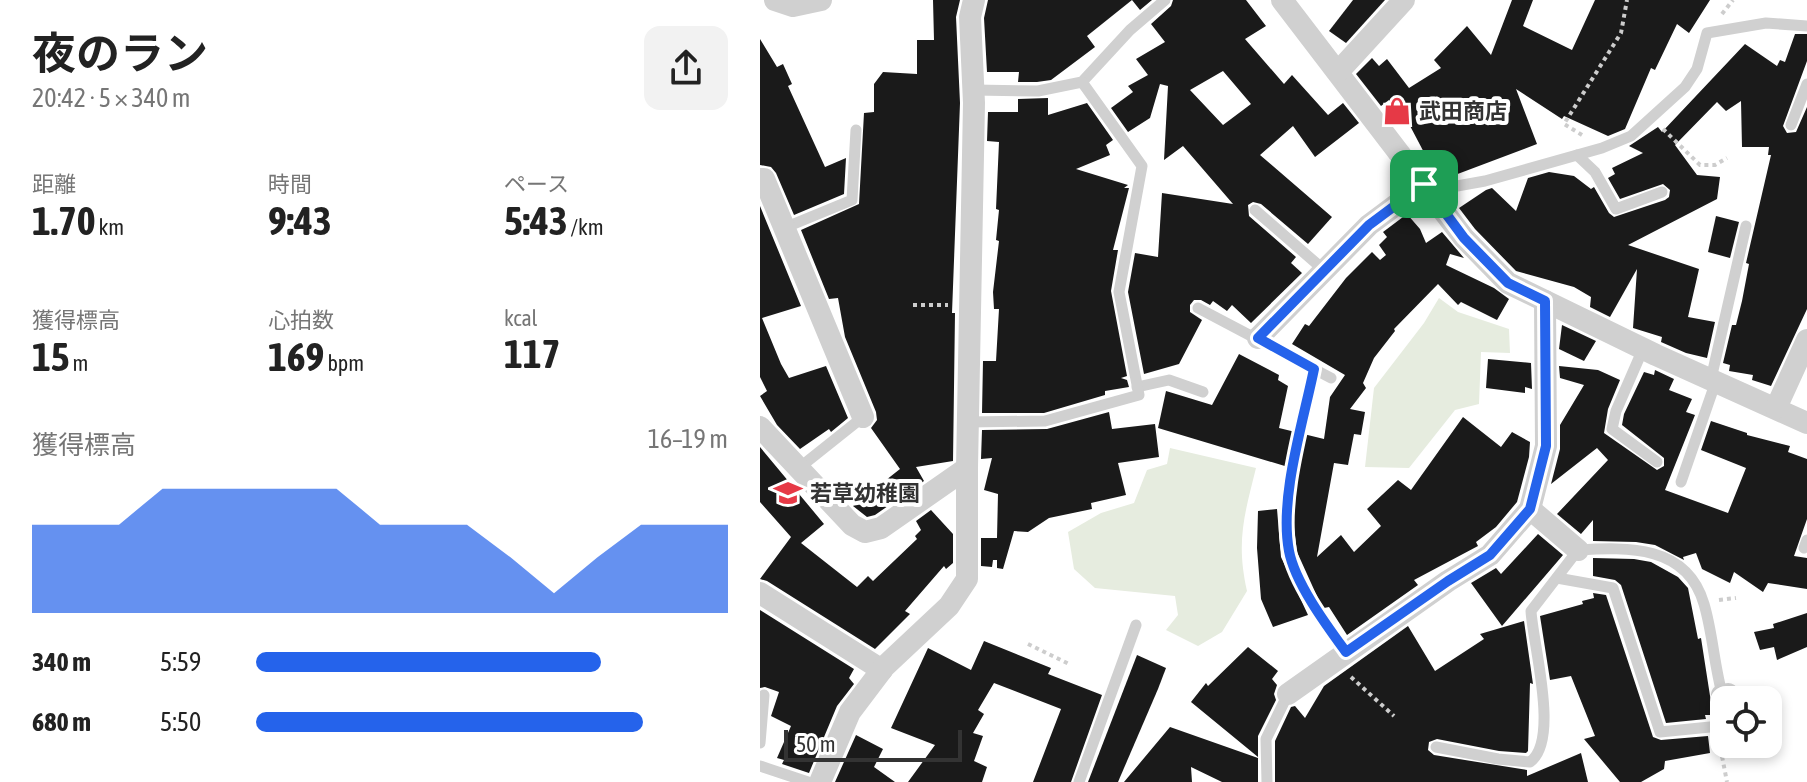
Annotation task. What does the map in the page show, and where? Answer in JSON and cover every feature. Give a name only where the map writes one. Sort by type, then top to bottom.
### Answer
[{"type":"street","points":[[775,0],[793,6],[821,0]]},
{"type":"street","points":[[820,782],[850,712],[882,670],[949,606],[967,579],[974,90],[970,17],[974,0]]},
{"type":"street","points":[[1282,0],[1464,238],[1508,283],[1643,349],[1807,423]]},
{"type":"street","points":[[1338,72],[1404,0]]},
{"type":"street","points":[[760,179],[764,179],[863,417]]},
{"type":"street","points":[[1258,338],[1369,225],[1427,187]]},
{"type":"street","points":[[1288,694],[1490,555],[1530,509],[1546,446],[1545,301]]},
{"type":"street","points":[[1776,408],[1807,340]]},
{"type":"street","points":[[760,427],[852,525],[865,532],[881,528],[967,468]]},
{"type":"street","points":[[1530,509],[1578,550]]},
{"type":"street","points":[[760,593],[882,670]]},
{"type":"lane","points":[[974,90],[1038,91],[1082,82],[1130,30],[1165,0]]},
{"type":"lane","points":[[1427,187],[1485,181],[1631,136],[1685,87],[1697,69],[1707,33],[1766,23],[1807,26]]},
{"type":"lane","points":[[968,422],[1045,421],[1139,395],[1119,292],[1142,166],[1082,82]]},
{"type":"lane","points":[[1791,125],[1807,84]]},
{"type":"lane","points":[[784,228],[852,200],[856,130]]},
{"type":"lane","points":[[1577,155],[1595,172],[1616,209],[1662,192]]},
{"type":"lane","points":[[1255,210],[1324,270]]},
{"type":"lane","points":[[1681,482],[1713,380],[1746,226]]},
{"type":"lane","points":[[1198,308],[1331,378]]},
{"type":"lane","points":[[1643,349],[1616,411],[1612,429],[1657,462]]},
{"type":"lane","points":[[1137,387],[1169,380],[1203,392]]},
{"type":"lane","points":[[799,468],[863,417]]},
{"type":"lane","points":[[1285,508],[1289,554],[1340,656]]},
{"type":"lane","points":[[1436,747],[1530,762],[1538,756],[1543,738],[1541,669],[1532,639],[1531,611],[1578,550],[1648,550],[1679,567],[1695,582],[1704,605],[1715,670],[1721,686]]},
{"type":"lane","points":[[1557,578],[1613,588],[1660,732],[1710,727]]},
{"type":"lane","points":[[1079,782],[1136,625]]},
{"type":"lane","points":[[1267,782],[1266,739],[1288,694]]},
{"type":"lane","points":[[760,743],[764,695]]},
{"type":"lane","points":[[760,766],[808,782]]},
{"type":"path","points":[[1575,131],[1564,124],[1621,33],[1627,0]]},
{"type":"path","points":[[1653,118],[1700,165],[1715,165],[1727,158]]},
{"type":"path","points":[[913,305],[970,305]]},
{"type":"path","points":[[1285,508],[1314,369]]},
{"type":"path","points":[[1028,644],[1071,665]]},
{"type":"path","points":[[1340,656],[1394,716]]},
{"type":"path","points":[[1722,758],[1727,782]]},
{"type":"shaded area","points":[[1439,298],[1458,312],[1509,329],[1510,353],[1481,352],[1479,404],[1455,410],[1409,468],[1365,467],[1374,388],[1424,323]]},
{"type":"shaded area","points":[[1170,448],[1256,468],[1243,529],[1242,558],[1247,591],[1222,632],[1198,646],[1166,630],[1178,615],[1175,596],[1095,588],[1074,569],[1068,532],[1101,513],[1134,503],[1147,470],[1167,464]]},
{"type":"building","points":[[933,0],[960,0],[956,17],[960,103],[952,313],[955,313],[953,461],[916,467],[924,481],[875,515],[867,517],[853,506],[900,469],[871,428],[877,420],[876,412],[845,337],[838,298],[829,299],[801,230],[859,204],[864,113],[874,112],[874,84],[883,72],[917,74],[917,40],[934,40]]},
{"type":"building","points":[[988,0],[1132,0],[1087,36],[1095,47],[1051,80],[1018,82],[1019,72],[987,72],[984,18]]},
{"type":"building","points":[[1132,0],[1152,0],[1140,10]]},
{"type":"building","points":[[1173,0],[1246,0],[1266,26],[1245,39],[1284,84],[1292,75],[1328,115],[1343,103],[1359,123],[1315,157],[1293,126],[1260,155],[1332,217],[1308,244],[1261,204],[1253,202],[1248,205],[1249,216],[1296,257],[1291,263],[1302,273],[1251,323],[1232,305],[1227,311],[1213,301],[1210,305],[1194,300],[1190,312],[1202,320],[1179,364],[1144,374],[1128,292],[1135,253],[1158,257],[1162,193],[1233,204],[1183,146],[1164,160],[1168,86],[1160,84],[1150,118],[1128,132],[1111,108],[1133,92],[1128,86],[1148,75],[1136,59],[1165,42],[1151,24],[1171,6]],"holes":[[[1223,71],[1251,104],[1223,125],[1190,90]]]},
{"type":"building","points":[[1353,0],[1385,0],[1346,43],[1329,31]]},
{"type":"building","points":[[1512,0],[1533,0],[1523,26],[1572,50],[1595,0],[1710,0],[1689,33],[1677,24],[1655,70],[1651,68],[1625,129],[1608,136],[1564,116],[1562,119],[1516,89],[1537,144],[1439,181],[1408,122],[1403,125],[1389,100],[1381,106],[1356,74],[1372,58],[1379,66],[1387,59],[1409,88],[1441,68],[1434,60],[1467,26],[1491,55]]},
{"type":"building","points":[[1795,34],[1807,34],[1807,61],[1783,126],[1787,133],[1796,132],[1807,107],[1807,309],[1771,386],[1752,380],[1753,375],[1729,371],[1730,365],[1723,363],[1732,325],[1736,325],[1742,301],[1749,264],[1746,263],[1771,155],[1768,155],[1769,147],[1742,147],[1741,101],[1726,111],[1717,102],[1675,145],[1697,175],[1720,177],[1717,199],[1628,245],[1699,269],[1688,317],[1715,322],[1707,358],[1686,353],[1661,342],[1662,337],[1633,328],[1637,269],[1610,317],[1590,307],[1591,297],[1574,287],[1516,271],[1459,208],[1492,188],[1516,211],[1528,178],[1549,172],[1574,176],[1591,189],[1594,187],[1614,217],[1665,200],[1670,190],[1663,184],[1620,199],[1608,178],[1615,174],[1612,168],[1643,153],[1629,146],[1658,127],[1662,132],[1745,44],[1777,66],[1780,60],[1785,62]]},
{"type":"building","points":[[760,39],[777,67],[783,64],[792,84],[788,86],[825,167],[846,158],[844,194],[794,215],[776,173],[771,167],[760,165]]},
{"type":"building","points":[[1048,98],[1048,115],[1087,103],[1113,140],[1106,145],[1110,155],[1076,169],[1128,185],[1124,188],[1129,188],[1113,250],[1118,250],[1111,291],[1127,376],[1121,378],[1127,380],[1129,387],[1105,391],[1105,395],[1044,413],[982,413],[983,361],[996,361],[999,309],[994,309],[993,292],[999,241],[996,240],[999,210],[996,209],[999,142],[987,141],[988,112],[1018,112],[1018,99]]},
{"type":"building","points":[[760,206],[801,306],[762,318],[781,364],[789,378],[826,366],[848,418],[831,432],[829,429],[800,449],[777,425],[760,396],[767,391],[760,377]]},
{"type":"building","points":[[1407,214],[1420,229],[1426,243],[1442,232],[1464,258],[1450,254],[1446,265],[1494,288],[1509,299],[1497,320],[1461,302],[1458,305],[1438,284],[1394,329],[1374,358],[1363,383],[1366,388],[1350,409],[1365,412],[1361,435],[1354,434],[1348,465],[1334,463],[1317,557],[1341,535],[1354,552],[1381,526],[1367,509],[1398,480],[1411,490],[1463,417],[1501,447],[1512,432],[1530,442],[1529,457],[1517,502],[1496,527],[1476,542],[1478,546],[1414,580],[1418,585],[1347,635],[1329,607],[1321,605],[1297,552],[1291,502],[1298,470],[1158,428],[1166,391],[1212,405],[1239,354],[1279,375],[1278,380],[1288,386],[1279,428],[1324,439],[1330,397],[1345,375],[1292,344],[1305,324],[1309,326],[1346,278],[1372,252],[1380,260],[1386,255],[1379,245],[1387,237],[1383,232]]},
{"type":"building","points":[[1716,216],[1739,222],[1730,258],[1708,252]]},
{"type":"building","points":[[1562,325],[1596,341],[1584,361],[1559,349]]},
{"type":"building","points":[[1488,359],[1531,363],[1532,389],[1525,387],[1525,393],[1486,388]]},
{"type":"building","points":[[1559,366],[1598,370],[1620,380],[1608,409],[1604,433],[1657,470],[1664,466],[1664,458],[1622,425],[1644,372],[1654,375],[1655,370],[1674,379],[1669,390],[1692,399],[1686,412],[1695,415],[1665,490],[1728,513],[1746,468],[1701,450],[1711,421],[1747,435],[1790,446],[1788,452],[1807,459],[1807,519],[1794,556],[1807,558],[1807,589],[1768,583],[1763,592],[1734,572],[1730,583],[1702,569],[1696,553],[1683,557],[1684,560],[1655,545],[1593,541],[1593,520],[1581,534],[1557,514],[1608,460],[1597,448],[1551,484],[1560,449],[1560,425],[1584,385],[1560,378]]},
{"type":"building","points":[[1109,412],[1112,429],[1155,424],[1159,457],[1118,463],[1126,495],[1091,503],[1092,509],[1049,518],[1028,532],[1014,531],[1003,569],[997,568],[997,560],[993,560],[992,567],[981,566],[981,538],[997,538],[998,494],[984,490],[992,458],[981,459],[982,430],[1047,429]]},
{"type":"building","points":[[760,447],[824,524],[801,543],[857,587],[868,576],[873,581],[917,539],[915,536],[921,530],[916,521],[931,510],[953,534],[953,563],[946,569],[944,566],[905,611],[910,614],[875,649],[760,579],[791,537],[760,502]]},
{"type":"building","points":[[1277,509],[1281,557],[1308,615],[1273,627],[1261,599],[1258,511]]},
{"type":"building","points":[[1538,534],[1563,555],[1502,626],[1471,583],[1496,568],[1501,574]]},
{"type":"building","points":[[1593,558],[1634,559],[1651,562],[1678,577],[1688,588],[1698,639],[1701,638],[1710,696],[1710,715],[1705,715],[1706,719],[1666,723],[1621,585],[1615,580],[1593,576]]},
{"type":"building","points":[[1593,593],[1606,595],[1653,737],[1661,740],[1708,736],[1710,753],[1665,761],[1664,769],[1641,782],[1620,782],[1584,739],[1595,736],[1571,676],[1550,680],[1540,616],[1594,598]]},
{"type":"building","points":[[760,610],[854,669],[849,678],[854,684],[837,706],[809,773],[782,764],[784,760],[777,758],[791,726],[771,716],[779,692],[760,688]]},
{"type":"building","points":[[1807,613],[1807,647],[1777,660],[1774,647],[1760,650],[1754,632],[1774,628],[1773,624]]},
{"type":"building","points":[[1524,621],[1533,684],[1530,683],[1528,751],[1499,751],[1437,739],[1429,742],[1428,750],[1434,755],[1527,770],[1527,776],[1581,753],[1588,782],[1275,782],[1275,741],[1291,707],[1295,706],[1305,718],[1324,686],[1408,626],[1435,671],[1484,639],[1480,634]]},
{"type":"building","points":[[984,641],[1051,668],[1048,674],[1102,695],[1071,782],[1033,782],[1061,709],[994,683],[978,710],[984,714],[973,733],[983,736],[974,761],[987,767],[982,782],[908,782],[935,745],[891,728],[928,648],[971,670]]},
{"type":"building","points":[[1248,647],[1278,671],[1272,679],[1277,685],[1276,700],[1258,736],[1258,757],[1191,702],[1206,683],[1208,686]]},
{"type":"building","points":[[1137,655],[1166,668],[1158,689],[1118,782],[1088,782]]},
{"type":"building","points":[[1170,727],[1258,758],[1258,782],[1222,782],[1191,767],[1192,782],[1124,782]]},
{"type":"building","points":[[856,735],[883,749],[874,767],[895,782],[835,782]]},
{"type":"place","name":"武田商店","points":[[1397,111]]},
{"type":"place","name":"若草幼稚園","points":[[788,493]]},
{"type":"route","points":[[1424,184],[1464,238],[1508,283],[1545,301],[1546,446],[1530,509],[1490,555],[1346,652],[1314,609],[1289,554],[1285,508],[1314,369],[1258,338],[1369,225],[1424,184]]}]
